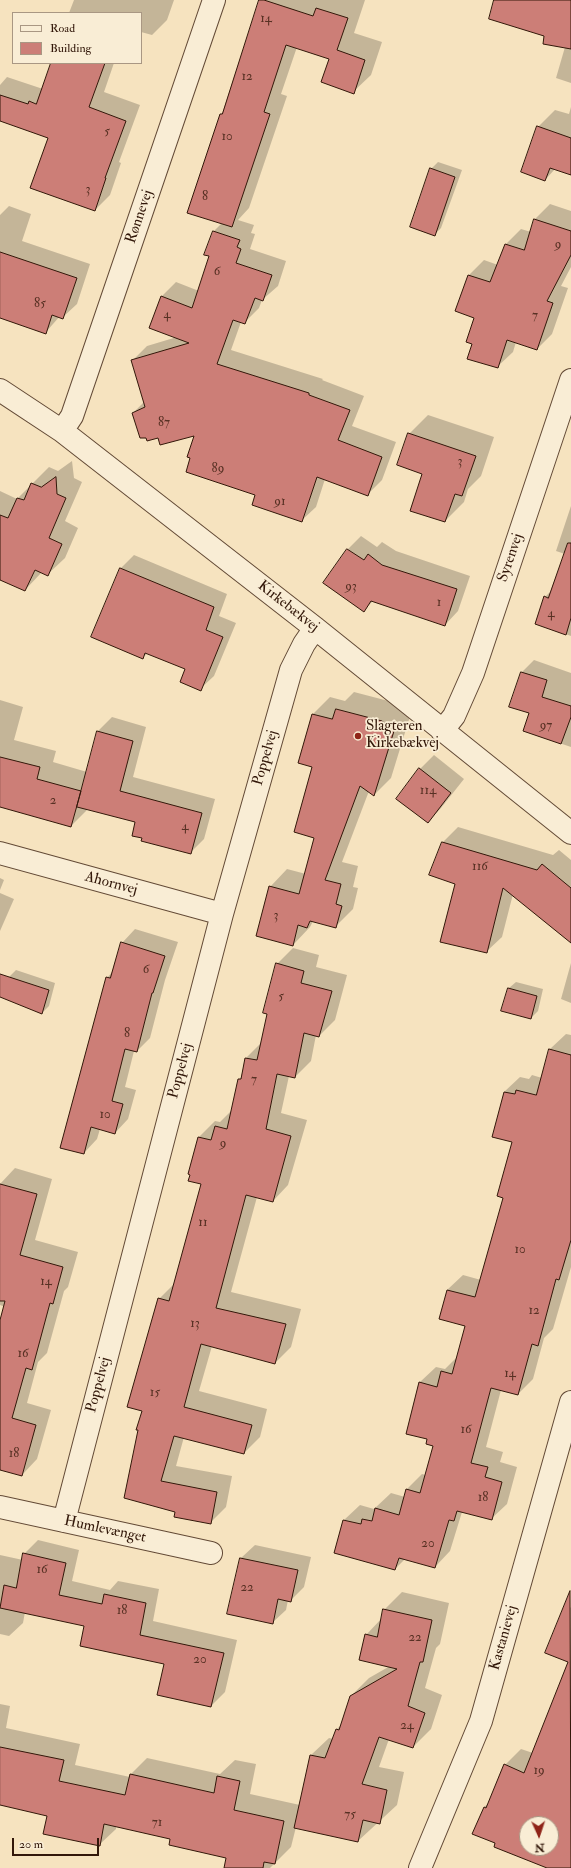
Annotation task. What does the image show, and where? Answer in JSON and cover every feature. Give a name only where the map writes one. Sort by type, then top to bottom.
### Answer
[{"type":"street","name":"Rønnevej","points":[[62,431],[72,416],[214,0]]},
{"type":"street","name":"Syrenvej","points":[[442,731],[454,716],[472,673],[571,380]]},
{"type":"street","name":"Kirkebækvej","points":[[0,390],[62,431],[315,628],[571,833]]},
{"type":"street","name":"Poppelvej","points":[[64,1521],[222,914],[291,670],[304,644],[315,628]]},
{"type":"street","name":"Ahornvej","points":[[0,853],[222,914]]},
{"type":"street","name":"Kastanievej","points":[[420,1868],[481,1721],[571,1402]]},
{"type":"street","name":"Humlevænget","points":[[0,1507],[211,1553]]},
{"type":"building","points":[[259,0],[264,0],[313,16],[316,8],[348,18],[337,50],[365,60],[354,94],[321,82],[329,59],[286,45],[264,112],[270,114],[232,227],[187,213],[220,114],[222,114]]},
{"type":"building","points":[[494,0],[571,0],[571,49],[543,44],[544,36],[489,19]]},
{"type":"building","points":[[51,64],[105,64],[89,107],[126,121],[105,178],[95,211],[30,188],[48,138],[0,121],[0,95],[28,104],[29,101],[36,104]]},
{"type":"building","points":[[537,126],[571,138],[571,175],[550,168],[545,181],[521,172]]},
{"type":"building","points":[[430,168],[455,177],[435,236],[410,227]]},
{"type":"building","points":[[534,219],[571,231],[571,255],[547,301],[553,303],[537,350],[507,340],[498,368],[467,359],[472,344],[466,342],[474,318],[455,311],[468,275],[490,282],[505,244],[524,250]]},
{"type":"building","points":[[213,231],[240,240],[237,247],[241,249],[236,263],[272,275],[263,301],[255,298],[245,324],[233,320],[217,364],[309,393],[309,395],[350,410],[338,440],[382,457],[368,496],[317,477],[302,522],[252,505],[255,495],[186,472],[190,458],[187,457],[194,436],[160,445],[158,438],[147,441],[146,438],[140,438],[132,413],[145,407],[131,360],[189,343],[149,328],[161,296],[192,308],[209,256],[204,255]]},
{"type":"building","points":[[0,252],[77,278],[63,319],[52,315],[46,334],[0,318]]},
{"type":"building","points":[[408,433],[476,456],[462,496],[455,494],[445,522],[410,511],[422,474],[397,465]]},
{"type":"building","points":[[56,477],[57,494],[66,498],[49,538],[62,544],[48,576],[35,570],[25,591],[0,580],[0,515],[8,518],[17,498],[24,500],[31,483],[41,487]]},
{"type":"building","points":[[568,543],[571,543],[571,618],[566,635],[535,624],[544,596],[548,598]]},
{"type":"building","points":[[347,549],[364,560],[368,554],[382,565],[457,589],[445,626],[371,601],[364,612],[323,583]]},
{"type":"building","points":[[120,568],[214,607],[206,630],[223,637],[201,691],[180,682],[185,669],[145,653],[143,659],[91,637]]},
{"type":"building","points":[[521,672],[547,680],[542,697],[571,706],[571,717],[561,744],[523,731],[529,713],[509,707]]},
{"type":"building","points":[[336,709],[382,721],[394,731],[374,796],[360,786],[325,880],[341,884],[336,904],[342,906],[336,928],[310,921],[307,928],[298,925],[293,946],[256,936],[269,886],[299,894],[314,838],[294,832],[312,767],[298,763],[312,714],[332,719]]},
{"type":"building","points":[[97,731],[133,741],[120,791],[202,813],[191,854],[141,841],[142,838],[132,836],[135,822],[77,807]]},
{"type":"building","points":[[0,757],[40,767],[37,779],[81,791],[71,827],[0,807]]},
{"type":"building","points":[[419,768],[451,793],[428,823],[396,799]]},
{"type":"building","points":[[442,842],[537,870],[542,864],[571,888],[571,943],[503,888],[487,953],[440,942],[455,884],[429,875]]},
{"type":"building","points":[[121,942],[165,956],[152,993],[137,1052],[125,1049],[112,1101],[123,1104],[115,1134],[91,1127],[84,1154],[60,1148],[106,977],[110,978]]},
{"type":"building","points":[[276,963],[304,971],[301,983],[332,991],[319,1037],[304,1033],[295,1078],[277,1074],[266,1129],[291,1136],[273,1202],[246,1195],[216,1308],[286,1324],[275,1364],[201,1344],[184,1407],[252,1425],[244,1454],[174,1436],[161,1481],[217,1492],[211,1524],[174,1517],[175,1512],[124,1498],[138,1430],[136,1430],[142,1411],[127,1407],[158,1298],[169,1301],[201,1184],[188,1181],[190,1175],[188,1174],[198,1137],[211,1140],[215,1126],[227,1129],[238,1079],[241,1079],[245,1058],[257,1060],[267,1014],[263,1013]]},
{"type":"building","points":[[0,974],[49,990],[42,1014],[0,997]]},
{"type":"building","points":[[508,988],[537,996],[531,1019],[501,1011]]},
{"type":"building","points":[[549,1049],[571,1055],[571,1240],[559,1280],[556,1279],[538,1346],[532,1344],[518,1395],[491,1388],[471,1463],[488,1467],[485,1477],[502,1482],[492,1520],[457,1511],[454,1521],[449,1520],[435,1568],[399,1558],[395,1570],[334,1553],[343,1520],[361,1524],[362,1519],[372,1521],[375,1508],[399,1515],[406,1489],[420,1493],[433,1446],[426,1444],[427,1439],[406,1434],[419,1382],[437,1387],[441,1371],[452,1374],[465,1326],[439,1319],[447,1290],[475,1297],[503,1198],[497,1196],[512,1142],[492,1137],[504,1092],[515,1094],[516,1090],[536,1095]]},
{"type":"building","points":[[0,1184],[37,1194],[20,1255],[63,1267],[53,1304],[50,1303],[32,1370],[26,1368],[12,1418],[36,1425],[22,1476],[0,1470],[0,1320],[5,1301],[0,1301]]},
{"type":"building","points":[[23,1553],[66,1563],[59,1595],[102,1604],[104,1594],[146,1603],[140,1635],[224,1653],[211,1707],[157,1695],[164,1664],[80,1646],[84,1626],[0,1608],[4,1585],[16,1588]]},
{"type":"building","points":[[240,1558],[298,1570],[291,1602],[278,1599],[273,1624],[227,1614]]},
{"type":"building","points":[[570,1591],[571,1868],[547,1868],[494,1847],[495,1843],[472,1834],[484,1807],[486,1808],[504,1764],[524,1773],[568,1662],[545,1653]]},
{"type":"building","points":[[383,1609],[432,1620],[423,1662],[420,1662],[408,1706],[425,1713],[413,1748],[379,1737],[362,1784],[387,1790],[380,1824],[363,1820],[358,1842],[294,1828],[310,1755],[325,1758],[336,1729],[339,1730],[350,1696],[397,1669],[359,1660],[365,1634],[377,1637]]},
{"type":"building","points":[[0,1747],[64,1760],[59,1781],[125,1795],[130,1774],[214,1793],[217,1776],[240,1781],[234,1810],[284,1821],[275,1864],[264,1862],[263,1868],[224,1868],[226,1858],[169,1845],[170,1839],[104,1824],[100,1846],[43,1834],[47,1816],[0,1805]]},
{"type":"place","name":"Slagteren Kirkebækvej","points":[[358,736]]}]
